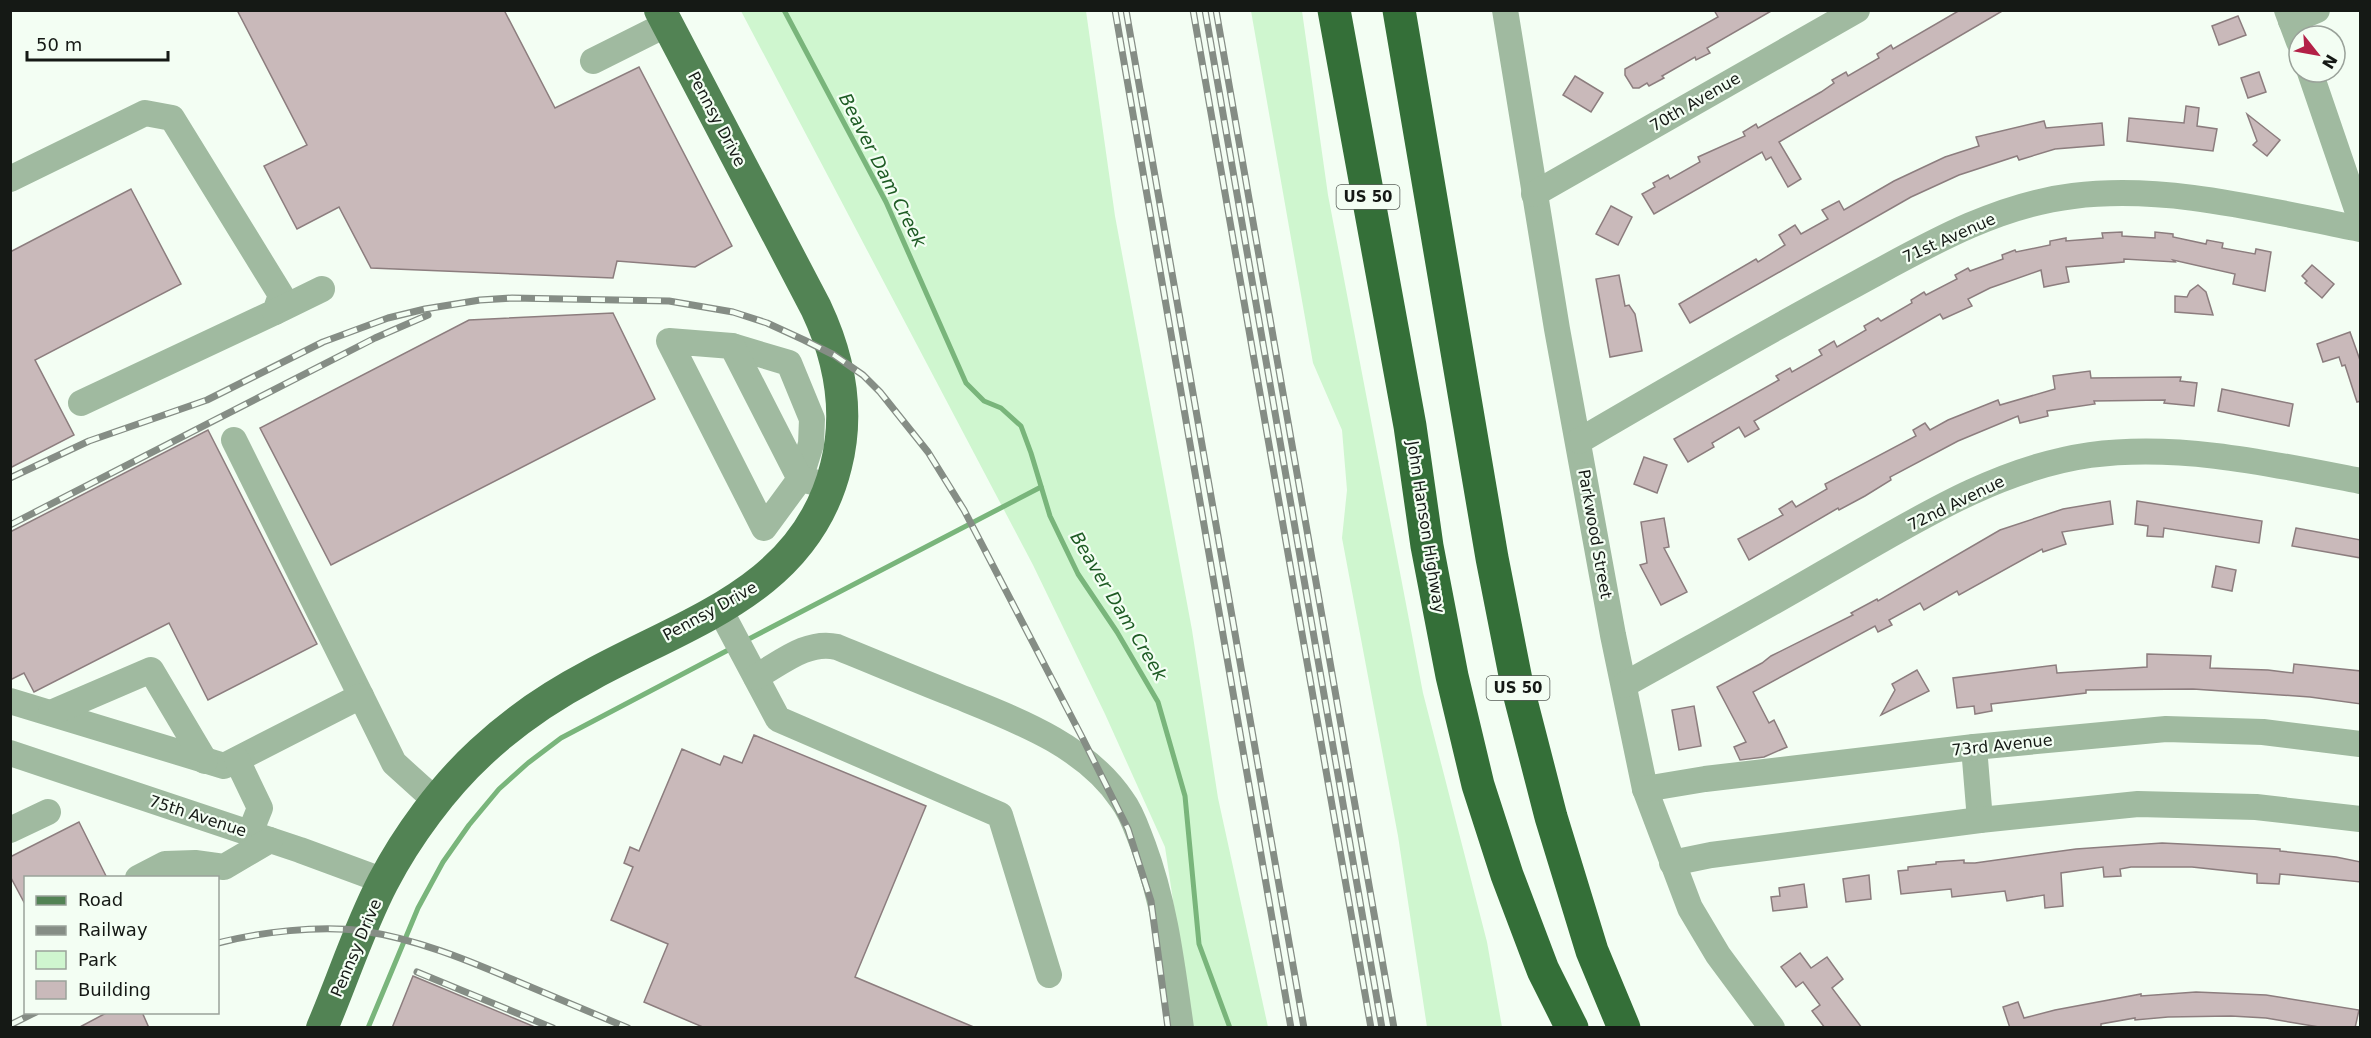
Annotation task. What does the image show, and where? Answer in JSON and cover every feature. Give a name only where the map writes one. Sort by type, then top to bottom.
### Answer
[{"type":"highway","name":"John Hanson Highway","points":[[1334,10],[1410,426],[1427,546],[1452,676],[1478,785],[1507,875],[1543,970],[1572,1028]]},
{"type":"highway","name":"US 50","points":[[1399,10],[1492,558],[1517,685],[1551,817],[1592,951],[1624,1028]]},
{"type":"main road","name":"Pennsy Drive","points":[[322,1028],[384,881],[436,801],[480,753],[527,714],[590,675],[726,621],[751,590],[787,558],[818,515],[831,486],[842,437],[843,404],[839,372],[830,341],[810,297],[664,17]]},
{"type":"street","name":"Parkwood Street","points":[[1504,10],[1534,194],[1645,789],[1690,908],[1718,955],[1772,1028]]},
{"type":"street","name":"70th Avenue","points":[[1534,194],[1857,10]]},
{"type":"street","points":[[2292,24],[2317,10]]},
{"type":"street","points":[[592,61],[664,17]]},
{"type":"street","points":[[2314,84],[2361,218]]},
{"type":"street","points":[[10,179],[145,113],[172,118],[281,295],[275,312]]},
{"type":"street","name":"71st Avenue","points":[[1579,441],[1924,245],[1977,222],[2028,206],[2072,196],[2123,193],[2175,196],[2361,229]]},
{"type":"street","points":[[81,403],[322,289]]},
{"type":"street","points":[[669,341],[732,346],[789,363],[812,419],[811,444],[800,479],[764,528],[669,341]]},
{"type":"street","points":[[732,346],[800,479]]},
{"type":"street","points":[[234,440],[394,763],[436,801]]},
{"type":"street","name":"72nd Avenue","points":[[1624,685],[1932,512],[1990,483],[2035,468],[2090,455],[2190,453],[2361,481]]},
{"type":"street","points":[[800,479],[831,486]]},
{"type":"street","points":[[726,621],[778,719],[1000,814],[1048,975]]},
{"type":"street","points":[[752,668],[806,648],[820,645],[837,647],[1018,722],[1062,745],[1092,767],[1117,792],[1129,810],[1153,873],[1165,921],[1181,1028]]},
{"type":"street","points":[[51,713],[151,670],[205,761]]},
{"type":"street","points":[[10,701],[224,766],[361,696]]},
{"type":"street","name":"73rd Avenue","points":[[1645,789],[1739,775],[1974,747],[2166,729],[2263,732],[2361,744]]},
{"type":"street","points":[[1974,747],[1980,820]]},
{"type":"street","name":"75th Avenue","points":[[10,753],[260,836],[384,881]]},
{"type":"street","points":[[142,876],[165,864],[195,863],[224,867],[260,836],[260,808],[237,760]]},
{"type":"street","points":[[10,804],[16,810],[10,830]]},
{"type":"street","points":[[1672,863],[1732,852],[1980,820],[2138,804],[2256,807],[2361,819]]},
{"type":"street","points":[[10,830],[48,812]]},
{"type":"green space","points":[[741,11],[1086,11],[1115,216],[1192,630],[1218,798],[1268,1027],[1192,1027],[1165,847],[1105,714],[1033,565]]},
{"type":"green space","points":[[1251,11],[1302,11],[1328,195],[1423,693],[1487,942],[1502,1027],[1427,1027],[1398,836],[1342,538],[1347,490],[1342,430],[1313,363]]},
{"type":"building","points":[[237,10],[504,10],[555,108],[639,67],[732,246],[695,267],[617,261],[613,278],[371,268],[339,207],[297,229],[264,166],[307,145]]},
{"type":"building","points":[[1714,10],[1773,10],[1707,48],[1710,53],[1696,60],[1695,57],[1649,86],[1647,83],[1639,88],[1633,88],[1625,75],[1625,69],[1718,17]]},
{"type":"building","points":[[1960,10],[2004,10],[1779,142],[1801,179],[1788,187],[1771,157],[1766,160],[1762,152],[1654,214],[1642,194],[1655,187],[1653,183],[1668,175],[1670,179],[1700,162],[1698,157],[1745,136],[1743,132],[1756,124],[1758,128],[1821,92],[1834,83],[1832,80],[1846,72],[1848,76],[1879,58],[1877,54],[1891,45],[1893,49]]},
{"type":"building","points":[[2238,16],[2246,35],[2219,45],[2212,26]]},
{"type":"building","points":[[2259,72],[2266,92],[2248,98],[2241,78]]},
{"type":"building","points":[[1575,76],[1603,93],[1591,112],[1563,95]]},
{"type":"building","points":[[2186,106],[2199,108],[2197,126],[2217,129],[2213,151],[2127,141],[2129,118],[2184,123]]},
{"type":"building","points":[[2247,114],[2280,140],[2267,156],[2253,145],[2257,141]]},
{"type":"building","points":[[2044,121],[2046,128],[2102,123],[2104,145],[2055,149],[2019,160],[2017,156],[1959,175],[1911,197],[1690,323],[1679,304],[1756,259],[1758,262],[1785,245],[1779,235],[1795,225],[1801,234],[1828,219],[1822,210],[1839,201],[1844,210],[1894,181],[1945,157],[1979,146],[1976,137]]},
{"type":"building","points":[[131,189],[181,284],[35,360],[74,435],[10,468],[10,252]]},
{"type":"building","points":[[1611,206],[1632,217],[1618,245],[1596,234]]},
{"type":"building","points":[[2122,232],[2122,236],[2155,238],[2155,232],[2173,234],[2173,237],[2206,244],[2207,240],[2223,243],[2222,248],[2255,254],[2256,249],[2271,252],[2265,291],[2233,284],[2235,274],[2173,260],[2175,262],[2124,259],[2124,262],[2066,267],[2069,282],[2044,287],[2041,270],[1990,288],[1968,299],[1972,306],[1943,319],[1940,314],[1754,421],[1759,429],[1745,437],[1739,427],[1712,443],[1714,447],[1688,462],[1674,439],[1779,380],[1776,376],[1790,368],[1792,372],[1822,355],[1819,350],[1834,341],[1837,347],[1866,330],[1864,326],[1878,318],[1881,321],[1912,303],[1911,300],[1924,292],[1926,295],[1957,279],[1955,275],[1968,268],[1970,271],[2003,259],[2002,255],[2015,250],[2016,252],[2050,245],[2050,241],[2066,238],[2066,241],[2103,238],[2102,233]]},
{"type":"building","points":[[2312,265],[2334,284],[2322,298],[2305,283],[2307,281],[2302,276]]},
{"type":"building","points":[[1619,275],[1625,306],[1629,305],[1635,314],[1642,351],[1610,357],[1596,279]]},
{"type":"building","points":[[2198,285],[2206,292],[2213,315],[2175,312],[2175,296],[2187,297],[2190,291]]},
{"type":"building","points":[[613,313],[655,399],[331,565],[260,428],[469,320]]},
{"type":"building","points":[[2350,332],[2361,363],[2361,401],[2357,402],[2345,365],[2342,366],[2339,357],[2323,362],[2317,344]]},
{"type":"building","points":[[2090,371],[2091,378],[2181,377],[2180,381],[2197,383],[2194,406],[2164,403],[2165,400],[2094,401],[2095,404],[2047,411],[2048,416],[2020,423],[2018,416],[1958,441],[1890,477],[1891,480],[1865,496],[1839,510],[1838,508],[1749,560],[1738,539],[1783,515],[1779,509],[1792,501],[1796,507],[1827,489],[1825,484],[1916,436],[1913,430],[1925,423],[1930,430],[1948,420],[1998,400],[2000,405],[2055,389],[2053,376]]},
{"type":"building","points":[[2222,389],[2293,404],[2289,426],[2218,411]]},
{"type":"building","points":[[208,430],[317,644],[208,700],[169,623],[34,692],[24,673],[10,680],[10,532]]},
{"type":"building","points":[[1644,457],[1667,465],[1657,493],[1634,484]]},
{"type":"building","points":[[2110,501],[2113,524],[2062,532],[2066,544],[2043,552],[2042,549],[1959,595],[1957,591],[1924,610],[1920,603],[1889,620],[1892,625],[1878,632],[1875,626],[1753,692],[1769,723],[1774,720],[1787,747],[1764,757],[1740,760],[1734,747],[1746,742],[1717,687],[1771,656],[1853,615],[1851,613],[1877,599],[1878,601],[2000,530],[2063,509]]},
{"type":"building","points":[[2137,501],[2262,521],[2259,543],[2164,528],[2163,537],[2147,536],[2148,526],[2135,524]]},
{"type":"building","points":[[1664,518],[1669,547],[1664,548],[1687,592],[1661,605],[1640,565],[1647,563],[1641,522]]},
{"type":"building","points":[[2296,528],[2361,540],[2361,558],[2292,546]]},
{"type":"building","points":[[2216,566],[2236,570],[2232,591],[2212,587]]},
{"type":"building","points":[[2147,654],[2211,656],[2210,668],[2293,673],[2294,664],[2361,671],[2361,704],[2310,697],[2193,689],[2086,690],[2086,693],[1991,704],[1992,711],[1975,714],[1974,706],[1957,708],[1953,678],[2056,665],[2057,673],[2147,667]]},
{"type":"building","points":[[1917,670],[1929,691],[1881,715],[1895,690],[1892,684]]},
{"type":"building","points":[[1694,706],[1701,746],[1679,750],[1672,710]]},
{"type":"building","points":[[754,735],[926,806],[855,977],[976,1028],[705,1028],[644,1002],[668,944],[611,920],[633,867],[624,863],[630,847],[639,851],[682,749],[720,765],[724,756],[742,763]]},
{"type":"building","points":[[79,822],[106,876],[24,876],[24,902],[10,876],[10,857]]},
{"type":"building","points":[[2162,843],[2280,849],[2280,851],[2336,857],[2361,862],[2361,882],[2280,874],[2279,884],[2257,883],[2257,874],[2192,867],[2131,867],[2120,869],[2121,876],[2104,877],[2103,867],[2061,873],[2063,906],[2045,908],[2044,895],[2007,901],[2005,891],[1952,897],[1951,889],[1901,894],[1898,871],[1908,870],[1908,867],[1936,864],[1936,862],[1964,860],[1964,863],[1975,863],[2076,849]]},
{"type":"building","points":[[1869,875],[1871,899],[1846,902],[1843,879]]},
{"type":"building","points":[[1804,884],[1807,907],[1773,911],[1771,897],[1780,896],[1779,888]]},
{"type":"building","points":[[1800,953],[1811,968],[1827,957],[1843,979],[1832,988],[1862,1028],[1825,1028],[1812,1011],[1820,1005],[1803,982],[1796,987],[1781,967]]},
{"type":"building","points":[[413,976],[535,1027],[535,1028],[392,1028]]},
{"type":"building","points":[[2196,992],[2266,995],[2359,1010],[2355,1028],[2325,1028],[2266,1018],[2231,1016],[2135,1020],[2135,1018],[2101,1024],[2101,1028],[2010,1028],[2003,1007],[2018,1002],[2024,1018],[2141,994],[2141,996]]},
{"type":"building","points":[[104,1014],[143,1014],[149,1028],[78,1028]]},
{"type":"waterway","name":"Beaver Dam Creek","points":[[784,10],[886,202],[966,383],[984,401],[1001,408],[1021,426],[1050,516],[1078,574],[1117,632],[1158,702],[1185,796],[1199,944],[1230,1028]]},
{"type":"waterway","points":[[745,641],[1041,487]]},
{"type":"waterway","points":[[368,1028],[418,908],[443,862],[469,825],[499,789],[561,738],[732,648]]},
{"type":"railway","points":[[1115,10],[1291,1028]]},
{"type":"railway","points":[[1126,10],[1304,1028]]},
{"type":"railway","points":[[1193,10],[1371,1028]]},
{"type":"railway","points":[[1205,10],[1382,1028]]},
{"type":"railway","points":[[1216,10],[1394,1028]]},
{"type":"railway","points":[[10,478],[89,441],[207,400],[323,342],[388,318],[425,309],[480,300],[512,298],[669,301],[733,312],[767,323],[804,340],[834,355],[863,375],[880,392],[928,452],[964,510],[1128,829],[1151,901],[1168,1028]]},
{"type":"railway","points":[[10,525],[375,338],[428,315]]},
{"type":"railway","points":[[219,943],[271,933],[309,929],[346,929],[383,935],[421,944],[459,957],[628,1028]]},
{"type":"railway","points":[[417,972],[553,1028]]},
{"type":"railway","points":[[10,1025],[32,1014]]}]
